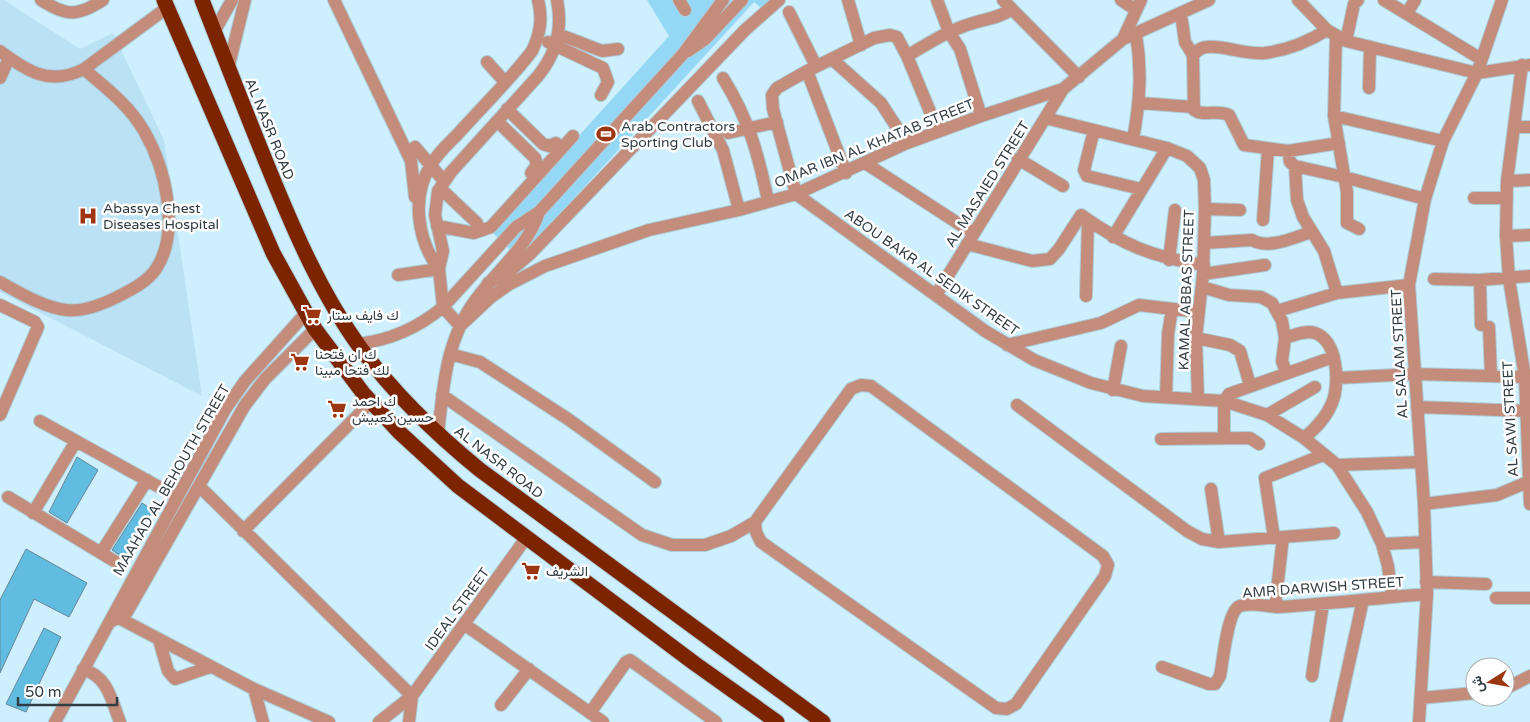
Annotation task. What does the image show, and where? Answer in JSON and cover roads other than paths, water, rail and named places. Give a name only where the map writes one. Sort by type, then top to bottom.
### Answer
[{"type":"highway","name":"AL NASR ROAD","points":[[202,0],[228,69],[300,244],[358,344],[387,382],[438,435],[488,476],[823,722]]},
{"type":"highway","points":[[166,4],[258,222],[288,284],[315,329],[371,402],[437,469],[526,538],[777,722]]},
{"type":"street","points":[[41,0],[59,11],[75,13],[91,8],[103,0]]},
{"type":"street","points":[[214,32],[232,0]]},
{"type":"street","points":[[228,69],[245,0]]},
{"type":"street","points":[[334,0],[411,161],[414,174],[415,201],[419,205]]},
{"type":"street","points":[[439,269],[428,254],[424,242],[419,205],[422,185],[431,165],[526,59],[539,38],[541,21],[538,0]]},
{"type":"street","points":[[460,326],[443,307],[439,269],[443,251],[436,226],[435,207],[442,184],[544,68],[557,40],[557,0]]},
{"type":"street","points":[[358,344],[402,333],[430,318],[443,307],[516,227],[539,212],[683,54],[723,0]]},
{"type":"street","points":[[683,54],[705,39],[742,0]]},
{"type":"street","points":[[488,283],[509,272],[530,254],[745,30],[779,0]]},
{"type":"street","points":[[848,0],[861,45]]},
{"type":"street","points":[[937,0],[949,32],[960,49],[981,116]]},
{"type":"street","points":[[1121,0],[1138,5],[1123,39]]},
{"type":"street","name":"OMAR IBN AL KHATAB STREET","points":[[460,326],[496,293],[545,266],[649,230],[738,210],[796,194],[907,143],[1063,89],[1123,39],[1209,0]]},
{"type":"street","points":[[1298,0],[1336,35],[1370,47],[1477,73],[1526,65]]},
{"type":"street","points":[[1358,0],[1336,35],[1334,116],[1347,192],[1346,221],[1359,229]]},
{"type":"street","points":[[1384,0],[1481,59]]},
{"type":"street","points":[[1407,14],[1415,0]]},
{"type":"street","name":"AL SALAM STREET","points":[[1419,722],[1427,588],[1424,504],[1409,285],[1425,199],[1443,141],[1477,73],[1502,0]]},
{"type":"street","points":[[0,78],[4,54],[41,76],[58,78],[70,76],[84,69],[166,4]]},
{"type":"street","points":[[907,56],[949,32],[970,24],[996,18],[1008,5],[1079,77]]},
{"type":"street","points":[[789,12],[812,69],[846,172]]},
{"type":"street","points":[[1181,14],[1185,42],[1193,55],[1193,107],[1197,113],[1225,112],[1229,115],[1244,145],[1288,151],[1339,144]]},
{"type":"street","points":[[1134,139],[1140,103],[1140,56],[1136,34]]},
{"type":"street","points":[[796,194],[772,96],[777,88],[874,38],[890,35],[897,37],[907,56],[938,131]]},
{"type":"street","points":[[1193,55],[1199,49],[1207,46],[1246,53],[1280,50],[1336,35]]},
{"type":"street","points":[[539,38],[557,40],[602,51],[618,49]]},
{"type":"street","points":[[557,40],[603,68],[608,82],[601,95]]},
{"type":"street","points":[[1370,47],[1370,88]]},
{"type":"street","points":[[832,59],[881,103],[907,143]]},
{"type":"street","points":[[487,62],[504,82]]},
{"type":"street","name":"AL SAWI STREET","points":[[1526,65],[1514,127],[1507,180],[1506,236],[1509,279],[1526,369],[1530,504]]},
{"type":"street","points":[[0,282],[48,305],[67,310],[82,309],[112,299],[138,286],[156,269],[164,254],[167,237],[168,199],[152,146],[126,105],[84,69]]},
{"type":"street","points":[[723,78],[741,107],[749,127],[768,202]]},
{"type":"street","name":"AL MASAIED STREET","points":[[936,295],[1018,159],[1063,89]]},
{"type":"street","points":[[698,101],[712,125],[723,150],[738,210]]},
{"type":"street","points":[[1140,103],[1193,107]]},
{"type":"street","points":[[507,109],[543,144],[549,146],[556,143]]},
{"type":"street","points":[[1334,116],[1443,141]]},
{"type":"street","name":"KAMAL ABBAS STREET","points":[[1045,118],[1166,148],[1187,156],[1200,168],[1204,180],[1204,269],[1196,338],[1198,399]]},
{"type":"street","points":[[496,121],[535,158],[537,165],[532,173]]},
{"type":"street","points":[[728,133],[777,122]]},
{"type":"street","points":[[1514,127],[1530,127]]},
{"type":"street","points":[[1094,130],[1084,170],[1086,176],[1141,189]]},
{"type":"street","points":[[436,226],[474,232],[490,228],[573,136]]},
{"type":"street","points":[[415,147],[431,165],[442,184],[477,223]]},
{"type":"street","points":[[1113,238],[1166,148]]},
{"type":"street","points":[[1262,220],[1268,149]]},
{"type":"street","points":[[1288,151],[1290,162],[1295,166],[1425,199]]},
{"type":"street","points":[[1018,159],[1063,186]]},
{"type":"street","points":[[865,163],[970,238],[1032,261],[1041,262],[1050,259],[1084,217]]},
{"type":"street","points":[[1295,166],[1297,200],[1303,217],[1332,272],[1338,293]]},
{"type":"street","points":[[1507,180],[1530,180]]},
{"type":"street","name":"ABOU BAKR AL SEDIK STREET","points":[[796,194],[1007,345],[1062,373],[1112,390],[1166,397],[1224,401],[1267,415],[1304,438],[1337,465],[1367,512],[1382,544],[1388,566],[1392,597]]},
{"type":"street","points":[[1474,198],[1507,198]]},
{"type":"street","points":[[1204,209],[1240,210]]},
{"type":"street","points":[[1169,260],[1175,210]]},
{"type":"street","points":[[438,435],[444,373],[460,326],[475,300],[488,283],[528,238],[539,212]]},
{"type":"street","points":[[1084,217],[1113,238],[1131,247],[1169,260],[1204,269],[1265,264]]},
{"type":"street","points":[[1084,217],[1086,296]]},
{"type":"street","points":[[1204,243],[1252,240],[1258,243],[1271,243],[1312,232]]},
{"type":"street","points":[[1506,236],[1530,235]]},
{"type":"street","points":[[424,242],[439,239]]},
{"type":"street","points":[[398,275],[439,269]]},
{"type":"street","points":[[1434,279],[1480,280],[1530,276]]},
{"type":"street","points":[[1480,280],[1491,376]]},
{"type":"street","points":[[1277,311],[1338,293],[1409,285]]},
{"type":"street","points":[[1202,287],[1229,295],[1267,300],[1277,311],[1282,321],[1285,338],[1282,361],[1286,372]]},
{"type":"street","points":[[0,304],[35,322],[38,327],[6,385],[1,411]]},
{"type":"street","points":[[1007,345],[1101,323],[1139,306],[1199,312]]},
{"type":"street","points":[[1166,397],[1168,334],[1172,309]]},
{"type":"street","name":"MAAHAD AL BEHOUTH STREET","points":[[55,722],[83,669],[114,618],[177,497],[235,395],[306,313]]},
{"type":"street","name":"MAAHAD AL BEHOUTH STREET","points":[[114,618],[127,612],[254,392],[315,329]]},
{"type":"street","points":[[1285,338],[1303,332],[1315,333],[1327,341],[1333,357],[1337,378],[1333,402],[1322,423],[1304,438]]},
{"type":"street","points":[[1196,338],[1230,345],[1240,351],[1250,385]]},
{"type":"street","points":[[1112,390],[1121,346]]},
{"type":"street","points":[[450,354],[466,356],[487,366],[568,419],[655,482]]},
{"type":"street","points":[[1224,438],[1224,401],[1229,394],[1286,372],[1333,357]]},
{"type":"street","points":[[1337,378],[1414,374],[1491,376],[1526,369]]},
{"type":"street","points":[[442,395],[642,535],[672,545],[705,545],[731,536],[755,522],[851,389],[861,385],[871,386],[1103,556],[1108,565],[1105,576],[1016,704],[1007,709],[996,708],[761,542],[756,532],[755,522]]},
{"type":"street","points":[[1267,415],[1315,388]]},
{"type":"street","points":[[243,531],[371,402]]},
{"type":"street","points":[[1018,405],[1187,531],[1202,539],[1219,542],[1334,533]]},
{"type":"street","points":[[1416,408],[1527,411]]},
{"type":"street","points":[[40,420],[177,497]]},
{"type":"street","points":[[1161,439],[1250,438],[1259,444]]},
{"type":"street","points":[[34,513],[76,441]]},
{"type":"street","points":[[1274,607],[1278,537],[1265,478],[1323,455]]},
{"type":"street","points":[[1337,465],[1420,462]]},
{"type":"street","points":[[101,553],[147,480]]},
{"type":"street","points":[[1424,504],[1497,495],[1529,482]]},
{"type":"street","points":[[199,486],[412,696]]},
{"type":"street","points":[[1212,489],[1219,542]]},
{"type":"street","points":[[8,498],[116,562]]},
{"type":"street","name":"IDEAL STREET","points":[[380,722],[412,696],[526,538]]},
{"type":"street","points":[[1382,544],[1425,542]]},
{"type":"street","name":"AMR DARWISH STREET","points":[[1162,667],[1209,684],[1215,684],[1220,676],[1233,612],[1243,605],[1274,607],[1323,604],[1392,597],[1427,588],[1486,584]]},
{"type":"street","points":[[1496,598],[1530,598]]},
{"type":"street","points":[[1336,722],[1363,600]]},
{"type":"street","points":[[1312,676],[1323,604]]},
{"type":"street","points":[[114,618],[254,689],[329,722]]},
{"type":"street","points":[[464,624],[603,722]]},
{"type":"street","points":[[159,640],[168,671],[175,679],[210,667]]},
{"type":"street","points":[[590,712],[626,662],[630,660],[716,722]]},
{"type":"street","points":[[83,669],[100,677],[106,684],[120,722]]},
{"type":"street","points":[[501,705],[529,669]]},
{"type":"street","points":[[1515,684],[1530,676]]},
{"type":"street","points":[[254,689],[263,722]]},
{"type":"street","points":[[1421,698],[1465,694]]},
{"type":"street","name":"IDEAL STREET","points":[[409,722],[412,696]]},
{"type":"place","name":"Arab Contractors Sporting Club","points":[[606,134]]},
{"type":"place","name":"Abassya Chest Diseases Hospital","points":[[88,216]]},
{"type":"place","name":"ك فايف ستار","points":[[312,315]]},
{"type":"place","name":"ك ان فتحنا لك فتحا مبينا","points":[[300,362]]},
{"type":"place","name":"ك احمد حسين كعبيش","points":[[337,409]]},
{"type":"place","name":"الشريف","points":[[531,571]]}]
